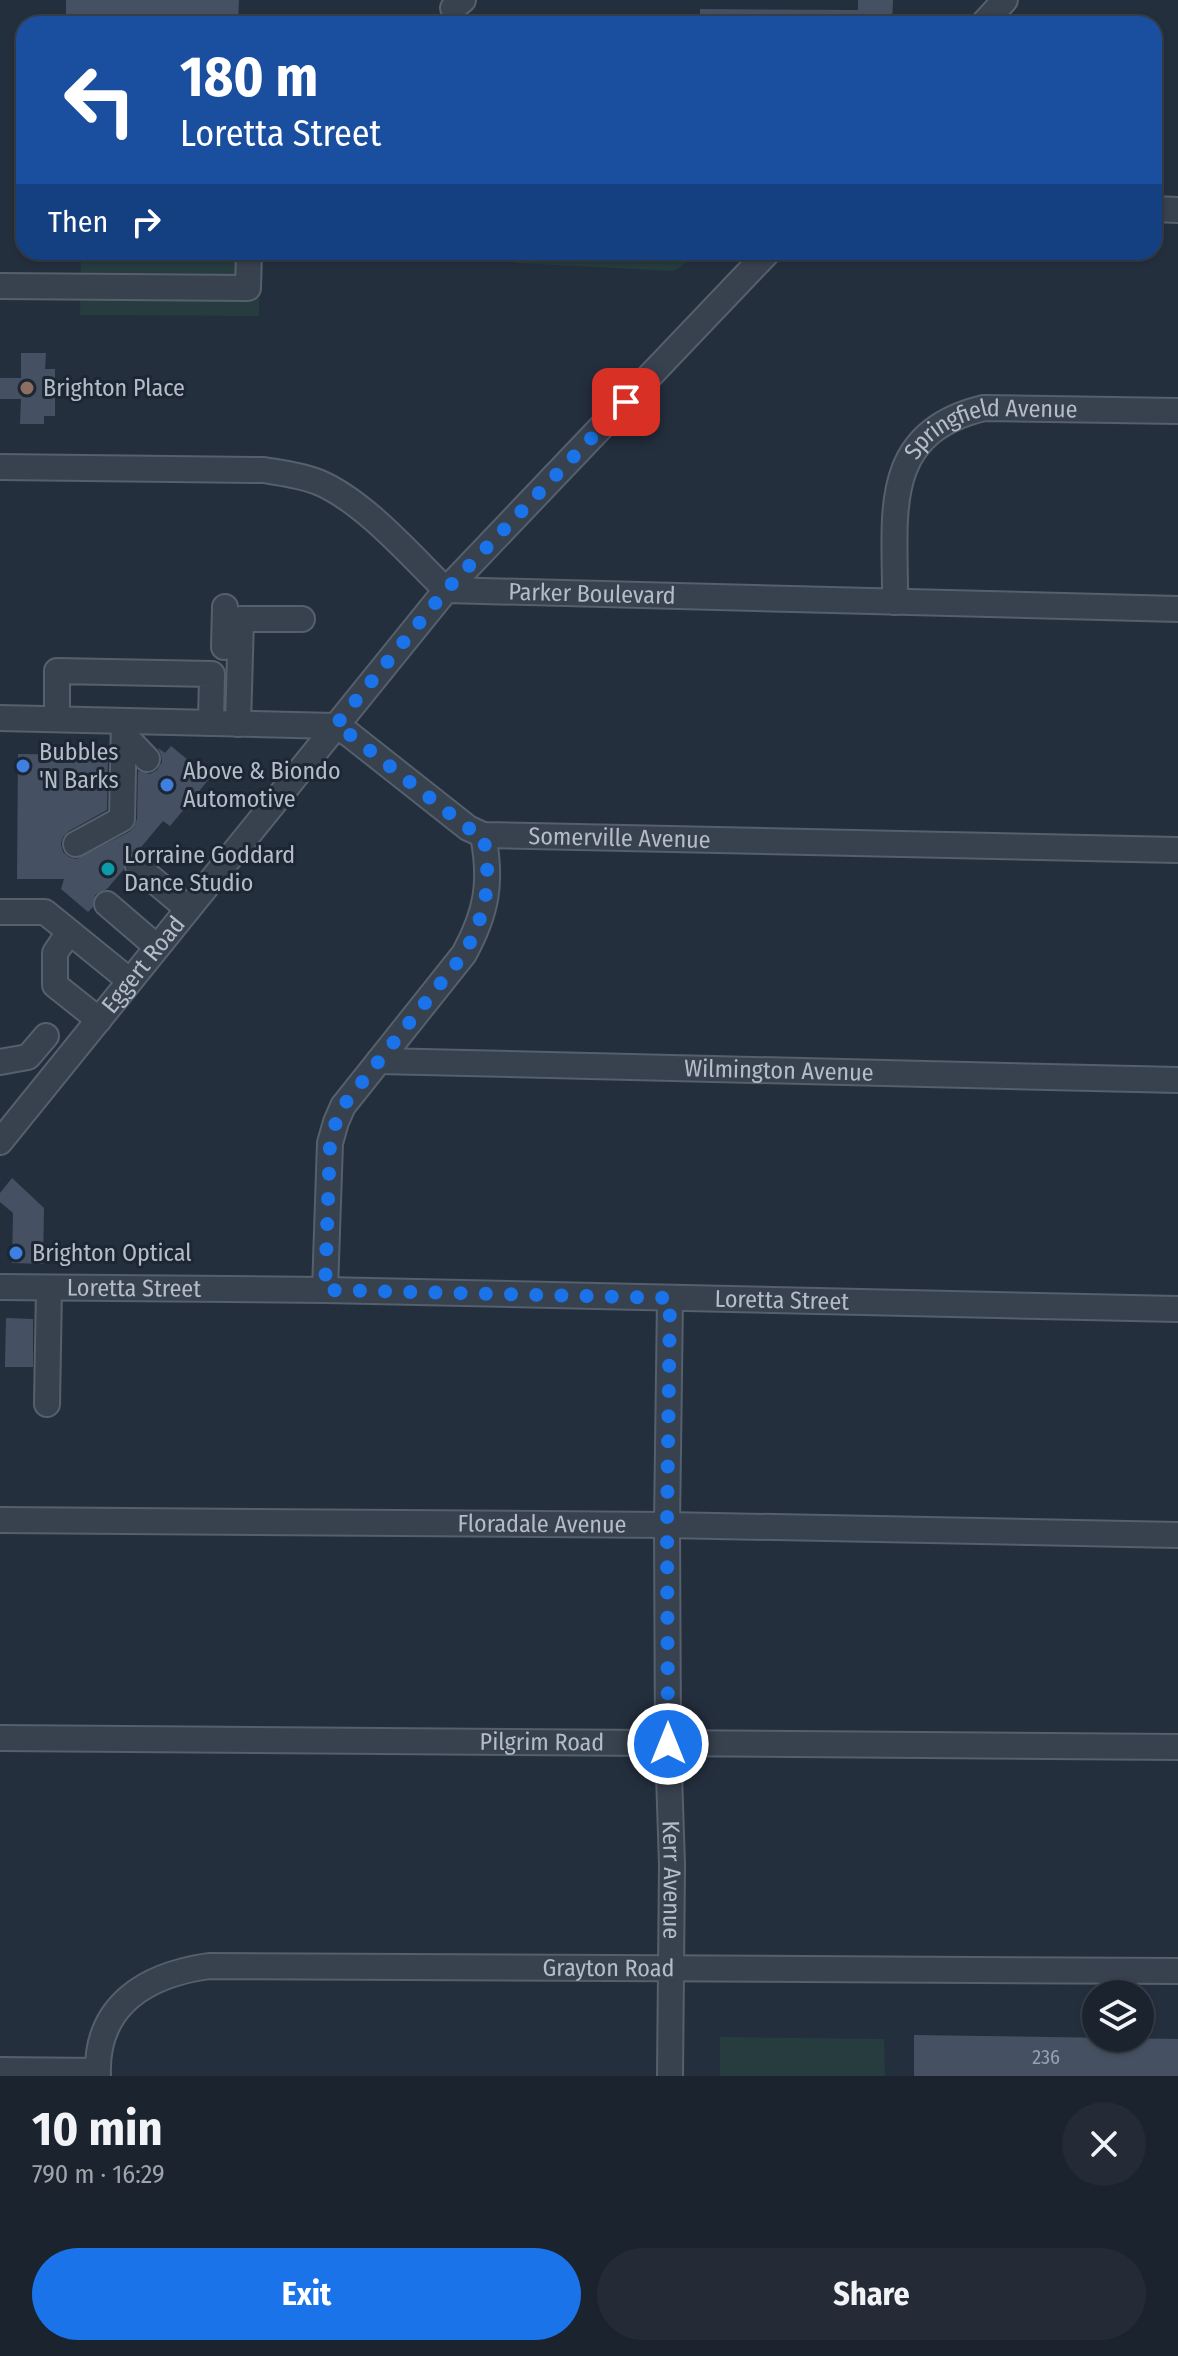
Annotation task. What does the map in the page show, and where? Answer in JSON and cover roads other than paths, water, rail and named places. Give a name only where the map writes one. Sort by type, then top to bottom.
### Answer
[{"type":"street","points":[[990,16],[1005,0]]},
{"type":"street","points":[[0,286],[248,288],[249,260]]},
{"type":"street","name":"Eggert Road","points":[[0,1142],[446,590],[760,260]]},
{"type":"street","name":"Springfield Avenue","points":[[895,602],[896,503],[900,479],[917,446],[945,421],[964,412],[984,408],[1178,411]]},
{"type":"street","points":[[0,467],[264,470],[293,474],[320,483],[372,518],[446,590]]},
{"type":"street","name":"Parker Boulevard","points":[[446,590],[1178,609]]},
{"type":"street","points":[[57,719],[57,671],[212,674],[224,667],[225,607]]},
{"type":"street","points":[[238,724],[241,619],[302,619]]},
{"type":"street","points":[[211,723],[212,674]]},
{"type":"street","points":[[0,718],[57,719],[124,728],[211,723],[335,726],[468,828],[483,835],[488,884],[476,932],[464,954],[343,1106],[336,1122],[330,1143],[325,1290]]},
{"type":"street","points":[[124,728],[147,759]]},
{"type":"street","points":[[76,844],[122,819],[124,728]]},
{"type":"street","name":"Somerville Avenue","points":[[483,835],[1178,850]]},
{"type":"street","points":[[138,867],[188,909]]},
{"type":"street","points":[[107,904],[157,947]]},
{"type":"street","points":[[0,912],[45,912],[130,981]]},
{"type":"street","points":[[69,932],[55,953],[55,985],[99,1020]]},
{"type":"street","points":[[0,1062],[28,1057],[46,1036]]},
{"type":"street","points":[[28,1057],[53,1077]]},
{"type":"street","name":"Wilmington Avenue","points":[[379,1061],[1178,1080]]},
{"type":"street","name":"Loretta Street","points":[[0,1287],[325,1290],[1178,1309]]},
{"type":"street","points":[[47,1404],[49,1288]]},
{"type":"street","name":"Kerr Avenue","points":[[670,1298],[667,1525],[672,1865],[670,2076]]},
{"type":"street","name":"Floradale Avenue","points":[[0,1520],[667,1525],[1178,1535]]},
{"type":"street","name":"Pilgrim Road","points":[[0,1738],[1178,1747]]},
{"type":"street","name":"Grayton Road","points":[[98,2073],[101,2043],[107,2026],[129,1995],[164,1975],[209,1966],[1178,1971]]},
{"type":"street","points":[[0,2070],[98,2073]]},
{"type":"place","name":"Brighton Place","points":[[27,388]]},
{"type":"place","name":"Bubbles 'N Barks","points":[[23,766]]},
{"type":"place","name":"Above & Biondo Automotive","points":[[167,785]]},
{"type":"place","name":"Lorraine Goddard Dance Studio","points":[[108,869]]},
{"type":"place","name":"Brighton Optical","points":[[16,1253]]}]
